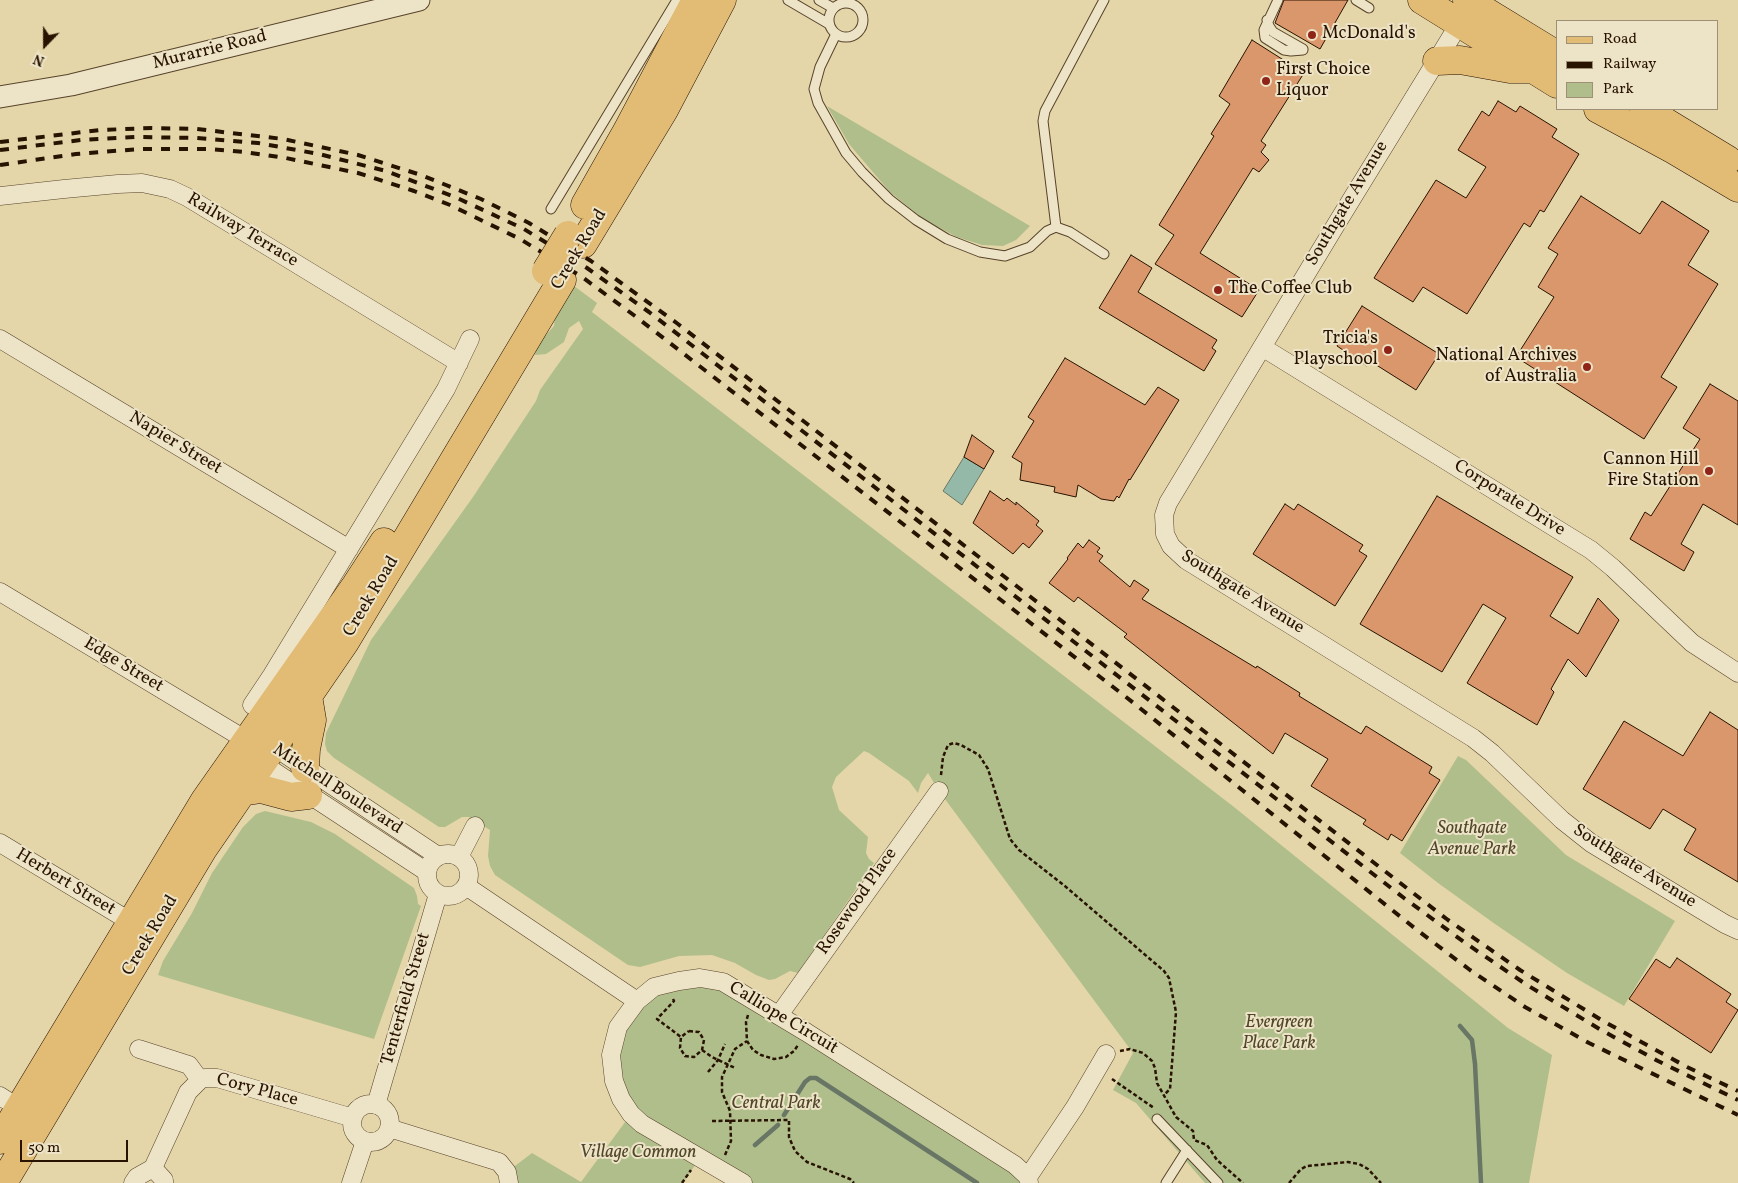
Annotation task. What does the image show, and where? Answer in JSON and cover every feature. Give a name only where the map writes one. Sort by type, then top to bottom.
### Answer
[{"type":"main road","name":"Creek Road","points":[[576,239],[627,131],[696,0]]},
{"type":"main road","name":"Creek Road","points":[[0,1140],[10,1102],[131,922],[200,808],[378,552],[576,239],[664,110],[722,0]]},
{"type":"main road","points":[[1422,0],[1468,7],[1556,54]]},
{"type":"main road","points":[[1468,7],[1533,69],[1556,83]]},
{"type":"main road","points":[[1437,62],[1460,60],[1510,69],[1533,69]]},
{"type":"main road","points":[[1600,110],[1674,150],[1738,188]]},
{"type":"main road","points":[[1646,110],[1738,166]]},
{"type":"main road","name":"Creek Road","points":[[3,1183],[203,849],[345,642],[554,275]]},
{"type":"main road","points":[[305,768],[306,749],[312,720],[308,696]]},
{"type":"main road","points":[[241,792],[261,789],[291,797],[308,795]]},
{"type":"street","name":"Murarrie Road","points":[[0,97],[71,85],[419,0]]},
{"type":"street","name":"Southgate Avenue","points":[[1468,7],[1437,62],[1262,346],[1168,503],[1164,515],[1163,528],[1171,546],[1186,560],[1473,738],[1492,753],[1562,820],[1582,836],[1716,919],[1738,930]]},
{"type":"street","name":"Railway Terrace","points":[[0,196],[64,188],[126,184],[153,184],[170,189],[460,363]]},
{"type":"street","points":[[252,705],[446,389],[460,363],[470,338]]},
{"type":"street","name":"Napier Street","points":[[0,339],[349,549]]},
{"type":"street","name":"Corporate Drive","points":[[1262,346],[1591,550],[1613,568],[1692,643],[1738,673]]},
{"type":"street","name":"Edge Street","points":[[0,592],[246,740]]},
{"type":"street","name":"Mitchell Boulevard","points":[[246,740],[267,754],[308,795],[427,872]]},
{"type":"street","name":"Mitchell Boulevard","points":[[267,754],[305,768],[438,856]]},
{"type":"street","name":"Rosewood Place","points":[[779,1015],[939,791]]},
{"type":"street","points":[[459,856],[475,826]]},
{"type":"street","name":"Herbert Street","points":[[0,843],[131,922]]},
{"type":"street","points":[[449,854],[459,856],[464,861],[469,873],[466,886],[457,894],[444,896],[438,894],[429,885],[427,872],[429,866],[438,856],[449,854]]},
{"type":"street","points":[[466,886],[637,1001]]},
{"type":"street","name":"Tenterfield Street","points":[[376,1105],[438,894]]},
{"type":"street","name":"Calliope Circuit","points":[[743,1183],[642,1124],[631,1114],[621,1099],[614,1081],[611,1055],[618,1027],[637,1001],[654,987],[679,980],[700,978],[723,982],[779,1015],[1015,1165],[1028,1180]]},
{"type":"street","name":"Cory Place","points":[[139,1049],[188,1065],[200,1080],[217,1078],[353,1118]]},
{"type":"street","points":[[1028,1180],[1075,1107],[1106,1054]]},
{"type":"street","points":[[133,1183],[137,1177],[153,1168],[188,1092],[200,1080]]},
{"type":"street","points":[[370,1104],[382,1107],[390,1122],[387,1134],[377,1142],[371,1143],[359,1139],[355,1135],[351,1123],[353,1118],[359,1107],[370,1104]]},
{"type":"street","points":[[389,1128],[499,1162],[508,1172],[509,1183]]},
{"type":"street","points":[[351,1183],[365,1141]]},
{"type":"street","points":[[153,1168],[164,1180],[164,1183]]},
{"type":"lane","points":[[551,209],[677,0]]},
{"type":"lane","points":[[788,0],[829,24],[836,34],[847,38],[861,29],[862,17],[858,4],[847,3],[834,8],[829,18],[829,24]]},
{"type":"lane","points":[[819,0],[834,8]]},
{"type":"lane","points":[[1056,227],[1043,121],[1045,110],[1104,0]]},
{"type":"lane","points":[[1278,0],[1264,30],[1265,38],[1284,50],[1303,50]]},
{"type":"lane","points":[[1356,0],[1369,8]]},
{"type":"lane","points":[[836,34],[820,67],[814,89],[816,96],[846,152],[862,172],[889,199],[916,220],[947,238],[980,252],[1005,256],[1030,247],[1047,231],[1056,227],[1070,232],[1104,254]]},
{"type":"lane","points":[[1157,1119],[1218,1183]]},
{"type":"lane","points":[[1166,1183],[1187,1150]]},
{"type":"path","points":[[939,791],[943,757],[948,745],[954,743],[961,744],[979,755],[988,769],[1010,839],[1019,850],[1066,887],[1164,971],[1169,978],[1176,1012],[1170,1089],[1164,1095]]},
{"type":"path","points":[[670,993],[674,1002],[657,1018],[682,1037]]},
{"type":"path","points":[[752,1009],[746,1022],[747,1041],[753,1050],[761,1055],[774,1059],[786,1057],[794,1051],[806,1032]]},
{"type":"path","points":[[689,1031],[699,1032],[704,1040],[702,1050],[694,1057],[685,1056],[680,1048],[682,1037],[689,1031]]},
{"type":"path","points":[[725,1155],[731,1141],[731,1121],[730,1111],[722,1092],[722,1078],[735,1048],[747,1041]]},
{"type":"path","points":[[708,1072],[718,1060],[725,1044]]},
{"type":"path","points":[[1106,1054],[1130,1049],[1143,1052],[1152,1061],[1157,1082],[1176,1117],[1193,1131],[1194,1140],[1207,1145],[1216,1160],[1243,1183]]},
{"type":"path","points":[[702,1050],[735,1068]]},
{"type":"path","points":[[1112,1079],[1156,1109],[1157,1119]]},
{"type":"path","points":[[712,1122],[789,1120],[789,1136],[795,1151],[807,1162],[850,1179],[854,1183]]},
{"type":"path","points":[[1289,1183],[1300,1169],[1307,1166],[1348,1162],[1359,1164],[1368,1169],[1381,1183]]},
{"type":"path","points":[[682,1183],[692,1168]]},
{"type":"green space","points":[[827,106],[1030,226],[1016,240],[1003,246],[982,245],[957,237],[924,220],[889,191],[849,144]]},
{"type":"green space","name":"Evergreen Place Park","points":[[574,286],[597,303],[592,312],[1234,807],[1508,1028],[1552,1055],[1529,1183],[1205,1183],[1136,1103],[1113,1090],[1133,1053],[939,791],[928,773],[921,783],[918,793],[909,781],[864,751],[836,777],[832,787],[839,810],[868,837],[866,853],[874,863],[798,973],[790,971],[769,980],[735,963],[712,955],[679,956],[640,967],[628,965],[495,875],[490,866],[488,856],[490,830],[469,817],[462,817],[445,827],[439,827],[334,758],[327,751],[325,744],[326,733],[371,640],[473,497],[536,401],[540,390],[583,329],[579,321],[569,328],[564,342],[546,354],[535,355],[537,345],[554,326],[555,318]]},
{"type":"green space","name":"Southgate Avenue Park","points":[[1458,756],[1466,760],[1566,855],[1675,921],[1624,1006],[1567,973],[1495,924],[1400,853]]},
{"type":"green space","points":[[265,811],[311,822],[335,834],[414,888],[418,904],[421,906],[374,1039],[158,975],[163,961],[192,913],[212,873],[243,827],[256,814]]},
{"type":"green space","name":"Central Park","points":[[723,982],[1029,1183],[743,1183],[700,1158],[683,1183],[509,1183],[507,1172],[532,1153],[581,1182],[631,1114],[621,1099],[618,1027],[654,987]]},
{"type":"shaded area","points":[[964,457],[984,469],[962,505],[943,491]]},
{"type":"building","name":"McDonald's","points":[[1284,0],[1348,0],[1320,49],[1275,23]]},
{"type":"building","points":[[1252,40],[1304,73],[1261,141],[1266,145],[1261,152],[1269,160],[1259,172],[1253,168],[1200,253],[1259,290],[1242,317],[1155,264],[1174,235],[1159,225],[1214,136],[1211,134],[1230,104],[1219,96]]},
{"type":"building","points":[[1498,101],[1516,112],[1520,106],[1557,129],[1552,137],[1579,154],[1544,212],[1540,210],[1530,227],[1524,223],[1467,314],[1423,287],[1413,302],[1374,278],[1436,180],[1466,198],[1486,167],[1458,150],[1482,111],[1489,116]]},
{"type":"building","points":[[1581,196],[1640,234],[1662,201],[1709,231],[1688,265],[1718,284],[1661,377],[1677,387],[1644,439],[1516,357],[1554,297],[1538,287],[1558,254],[1548,248]]},
{"type":"building","points":[[1131,255],[1152,268],[1138,292],[1217,340],[1212,348],[1216,351],[1204,371],[1099,308]]},
{"type":"building","name":"Tricia's Playschool","points":[[1362,306],[1439,354],[1416,390],[1370,361],[1367,366],[1337,346]]},
{"type":"building","points":[[1065,358],[1145,405],[1158,387],[1179,400],[1119,498],[1117,496],[1114,501],[1101,499],[1078,485],[1076,497],[1054,492],[1055,487],[1020,480],[1022,463],[1012,457],[1034,421],[1028,417]]},
{"type":"building","name":"Cannon Hill Fire Station","points":[[1710,384],[1738,401],[1738,525],[1703,504],[1681,544],[1694,552],[1684,571],[1630,539],[1645,512],[1651,516],[1700,439],[1683,428]]},
{"type":"building","points":[[972,435],[994,451],[984,469],[964,457]]},
{"type":"building","points":[[990,491],[1004,501],[1007,498],[1016,505],[1016,502],[1039,521],[1036,525],[1043,531],[1029,548],[1023,543],[1013,554],[973,523]]},
{"type":"building","points":[[1437,496],[1573,577],[1550,616],[1578,634],[1598,598],[1619,620],[1586,677],[1568,659],[1551,689],[1554,692],[1537,725],[1467,683],[1506,618],[1483,604],[1442,672],[1360,624]]},
{"type":"building","points":[[1285,504],[1294,510],[1298,504],[1363,545],[1359,551],[1367,556],[1335,606],[1253,554]]},
{"type":"building","points":[[1089,540],[1100,548],[1097,552],[1103,556],[1099,561],[1130,587],[1134,580],[1149,590],[1142,599],[1256,668],[1257,666],[1300,693],[1299,696],[1361,734],[1366,726],[1432,767],[1429,773],[1440,780],[1402,841],[1391,834],[1388,840],[1363,824],[1366,820],[1311,786],[1328,759],[1285,733],[1273,754],[1124,637],[1127,634],[1078,597],[1074,602],[1049,583],[1078,543],[1083,548]]},
{"type":"building","points":[[1710,712],[1738,730],[1738,882],[1684,850],[1696,829],[1663,809],[1650,829],[1583,789],[1624,721],[1683,756]]},
{"type":"building","points":[[1677,958],[1731,994],[1726,1002],[1738,1010],[1711,1053],[1629,999],[1656,959],[1670,968]]},
{"type":"waterway","points":[[1460,1026],[1472,1040],[1481,1183]]},
{"type":"waterway","points":[[784,1115],[805,1082],[810,1078],[816,1078],[977,1183]]},
{"type":"waterway","points":[[755,1145],[778,1125]]},
{"type":"railway","points":[[0,142],[100,130],[152,128],[197,129],[283,139],[358,155],[421,175],[481,199],[529,223],[591,261],[678,324],[1448,920],[1520,970],[1603,1021],[1687,1067],[1738,1091]]},
{"type":"railway","points":[[0,150],[81,140],[136,137],[197,138],[258,143],[319,154],[386,171],[455,197],[524,229],[587,268],[649,312],[1404,898],[1464,942],[1527,985],[1601,1030],[1658,1061],[1738,1100]]},
{"type":"railway","points":[[0,165],[76,154],[140,149],[209,149],[244,152],[286,158],[358,173],[450,205],[520,239],[582,277],[635,316],[1126,697],[1417,930],[1470,970],[1525,1007],[1589,1043],[1738,1115]]},
{"type":"place","name":"McDonald's","points":[[1312,35]]},
{"type":"place","name":"First Choice Liquor","points":[[1266,81]]},
{"type":"place","name":"The Coffee Club","points":[[1218,290]]},
{"type":"place","name":"Tricia's Playschool","points":[[1388,350]]},
{"type":"place","name":"National Archives of Australia","points":[[1587,367]]},
{"type":"place","name":"Cannon Hill Fire Station","points":[[1709,471]]},
{"type":"park label","name":"Village Common","points":[[638,1154]]}]
